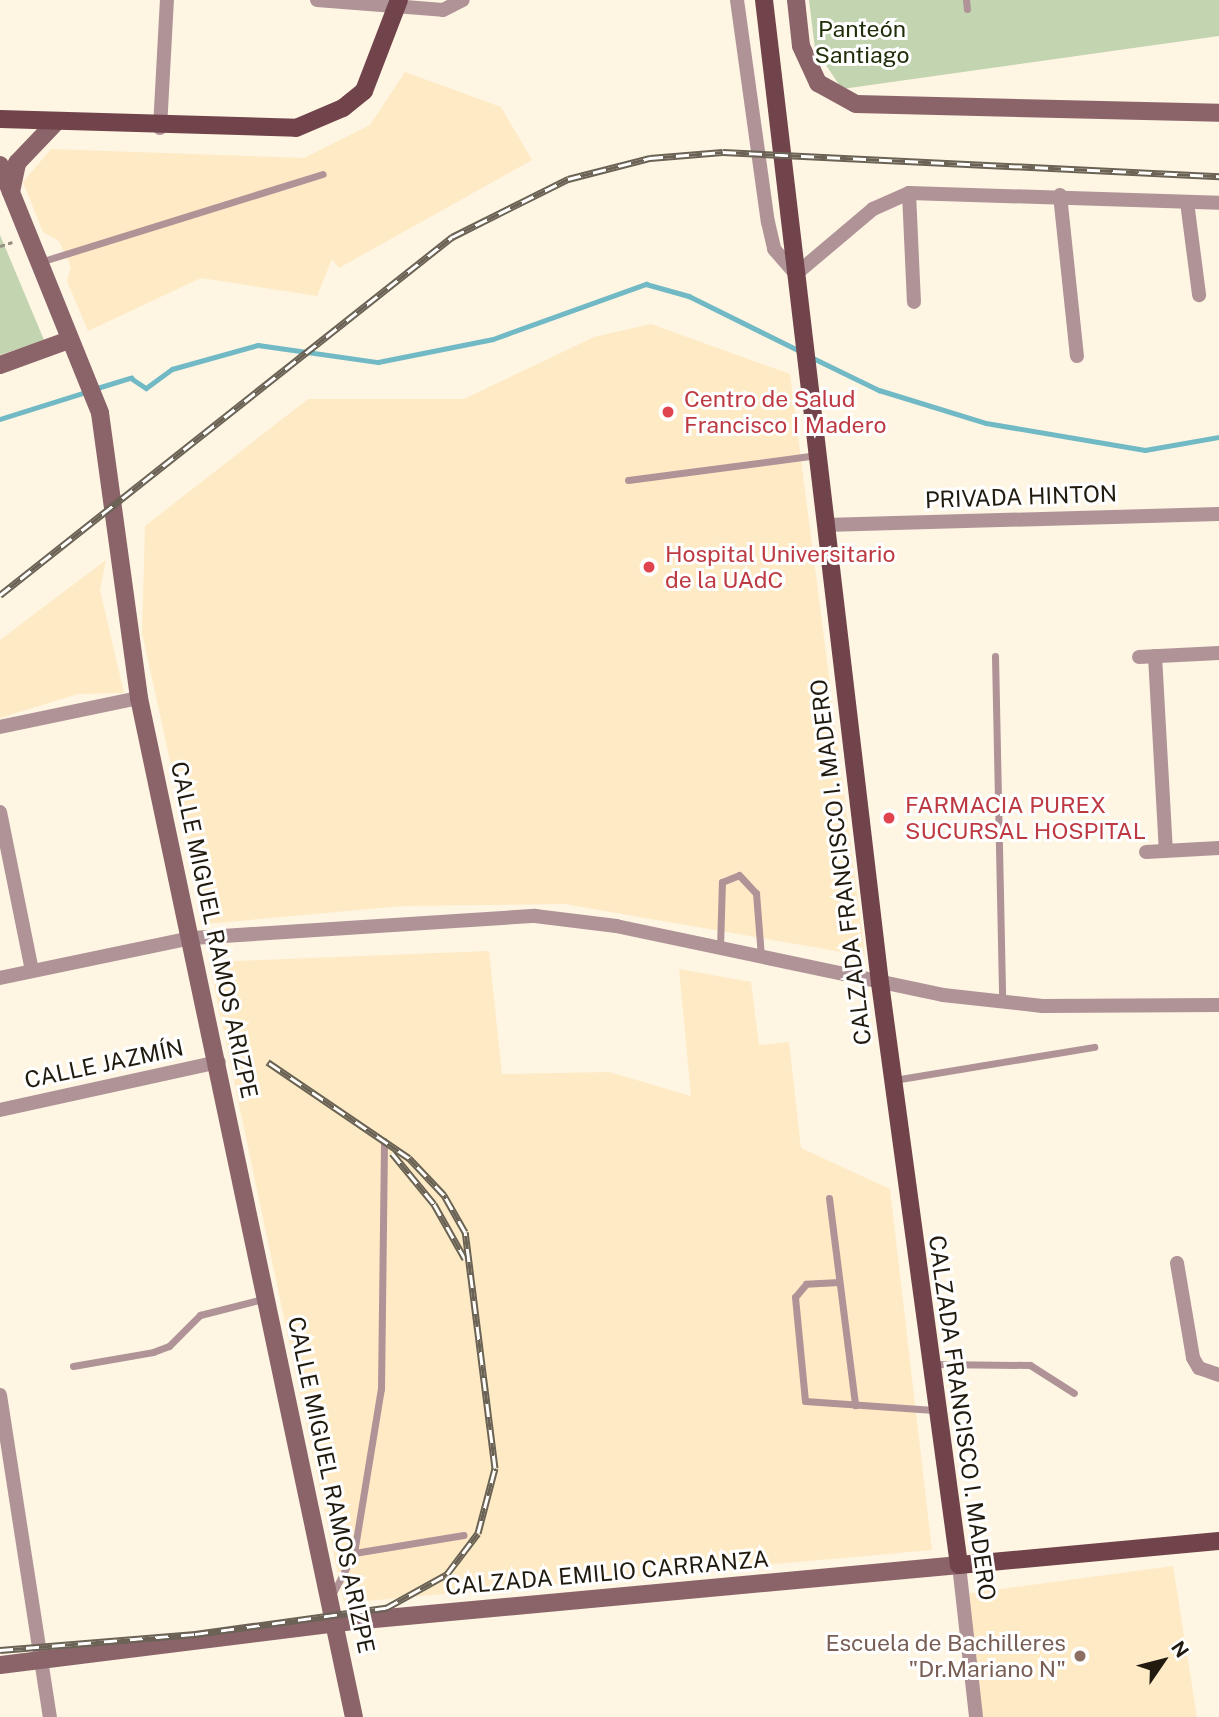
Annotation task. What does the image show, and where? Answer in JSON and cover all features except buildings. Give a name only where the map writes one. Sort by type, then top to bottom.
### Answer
[{"type":"main road","name":"CALZADA FRANCISCO I. MADERO","points":[[764,0],[880,983],[934,1410],[958,1564]]},
{"type":"main road","points":[[796,0],[801,46],[818,82],[856,104],[1219,113]]},
{"type":"main road","points":[[0,119],[160,128],[296,128],[343,108],[376,72],[399,2]]},
{"type":"main road","points":[[4,179],[56,122]]},
{"type":"main road","name":"CALLE MIGUEL RAMOS ARIZPE","points":[[4,179],[100,412],[139,698],[219,1062],[354,1717]]},
{"type":"main road","points":[[0,365],[69,340]]},
{"type":"main road","name":"CALZADA EMILIO CARRANZA","points":[[0,1665],[334,1623],[1219,1541]]},
{"type":"street","points":[[160,128],[167,0]]},
{"type":"street","points":[[317,0],[399,2],[443,10],[463,0]]},
{"type":"street","points":[[737,0],[768,222],[774,249],[796,274],[873,209],[909,193],[1060,195],[1219,203]]},
{"type":"street","points":[[909,193],[914,302]]},
{"type":"street","points":[[1060,195],[1077,356]]},
{"type":"street","points":[[1187,202],[1199,295]]},
{"type":"street","name":"PRIVADA HINTON","points":[[825,525],[1219,514]]},
{"type":"street","points":[[1139,657],[1219,653]]},
{"type":"street","points":[[1155,656],[1166,851]]},
{"type":"street","points":[[0,727],[139,698]]},
{"type":"street","points":[[0,812],[7,883],[32,971]]},
{"type":"street","points":[[1146,852],[1219,848]]},
{"type":"street","points":[[0,978],[192,938],[535,916],[720,948],[880,983],[1002,1002],[1219,1005]]},
{"type":"street","name":"CALLE JAZMÍN","points":[[0,1110],[219,1062]]},
{"type":"street","points":[[1177,1263],[1193,1358],[1199,1368],[1219,1375]]},
{"type":"street","points":[[0,1395],[44,1661],[50,1717]]},
{"type":"street","name":"CALZADA FRANCISCO I. MADERO","points":[[958,1564],[976,1717]]},
{"type":"lane","points":[[39,262],[323,174]]},
{"type":"lane","points":[[628,480],[818,455]]},
{"type":"lane","points":[[995,656],[1002,1002]]},
{"type":"lane","points":[[720,948],[722,883],[739,875],[756,893],[761,957]]},
{"type":"lane","points":[[893,1081],[1094,1047]]},
{"type":"lane","points":[[329,1600],[354,1553],[381,1389],[384,1142]]},
{"type":"lane","points":[[829,1198],[855,1405]]},
{"type":"lane","points":[[839,1282],[806,1284],[794,1297],[800,1394],[812,1403],[934,1410]]},
{"type":"lane","points":[[73,1366],[153,1352],[169,1346],[200,1315],[267,1298]]},
{"type":"lane","points":[[928,1364],[1030,1365],[1074,1393]]},
{"type":"lane","points":[[354,1553],[464,1535]]},
{"type":"shaded area","points":[[405,72],[501,107],[532,160],[339,268],[332,259],[317,296],[201,278],[88,331],[67,281],[71,267],[59,241],[43,232],[23,182],[51,149],[304,158],[370,125]]},
{"type":"shaded area","points":[[651,324],[790,374],[865,956],[564,904],[403,906],[206,924],[142,633],[145,526],[308,399],[464,399],[594,337]]},
{"type":"shaded area","points":[[106,560],[100,590],[124,693],[78,694],[0,718],[0,640]]},
{"type":"shaded area","points":[[489,951],[502,1074],[609,1072],[691,1096],[679,969],[751,982],[759,1045],[789,1042],[801,1148],[890,1189],[932,1550],[344,1603],[209,962]]},
{"type":"shaded area","name":"Escuela de Bachilleres \"Dr.Mariano N\"","points":[[1173,1566],[1197,1717],[982,1717],[963,1594]]},
{"type":"green space","name":"Panteón Santiago","points":[[809,0],[1219,0],[1219,36],[842,89],[815,49]]},
{"type":"green space","points":[[0,235],[44,340],[0,355]]},
{"type":"waterway","points":[[94,389],[131,378],[146,388],[172,369],[258,345],[378,362],[493,339],[646,284],[689,296],[800,351]]},
{"type":"waterway","points":[[811,357],[879,390],[986,423],[1145,450],[1219,437]]},
{"type":"waterway","points":[[0,419],[86,392]]},
{"type":"railway","points":[[0,595],[452,237],[568,179],[650,158],[723,152],[1219,176]]},
{"type":"railway","points":[[0,1650],[195,1634],[386,1608],[447,1574],[478,1533],[495,1468],[465,1232],[444,1195],[409,1158],[268,1062]]},
{"type":"railway","points":[[392,1153],[434,1204],[465,1259]]},
{"type":"place","name":"Centro de Salud Francisco I Madero","points":[[668,412]]},
{"type":"place","name":"Hospital Universitario de la UAdC","points":[[649,567]]},
{"type":"place","name":"FARMACIA PUREX SUCURSAL HOSPITAL","points":[[889,818]]},
{"type":"place","name":"Escuela de Bachilleres \"Dr.Mariano N\"","points":[[1080,1656]]}]
